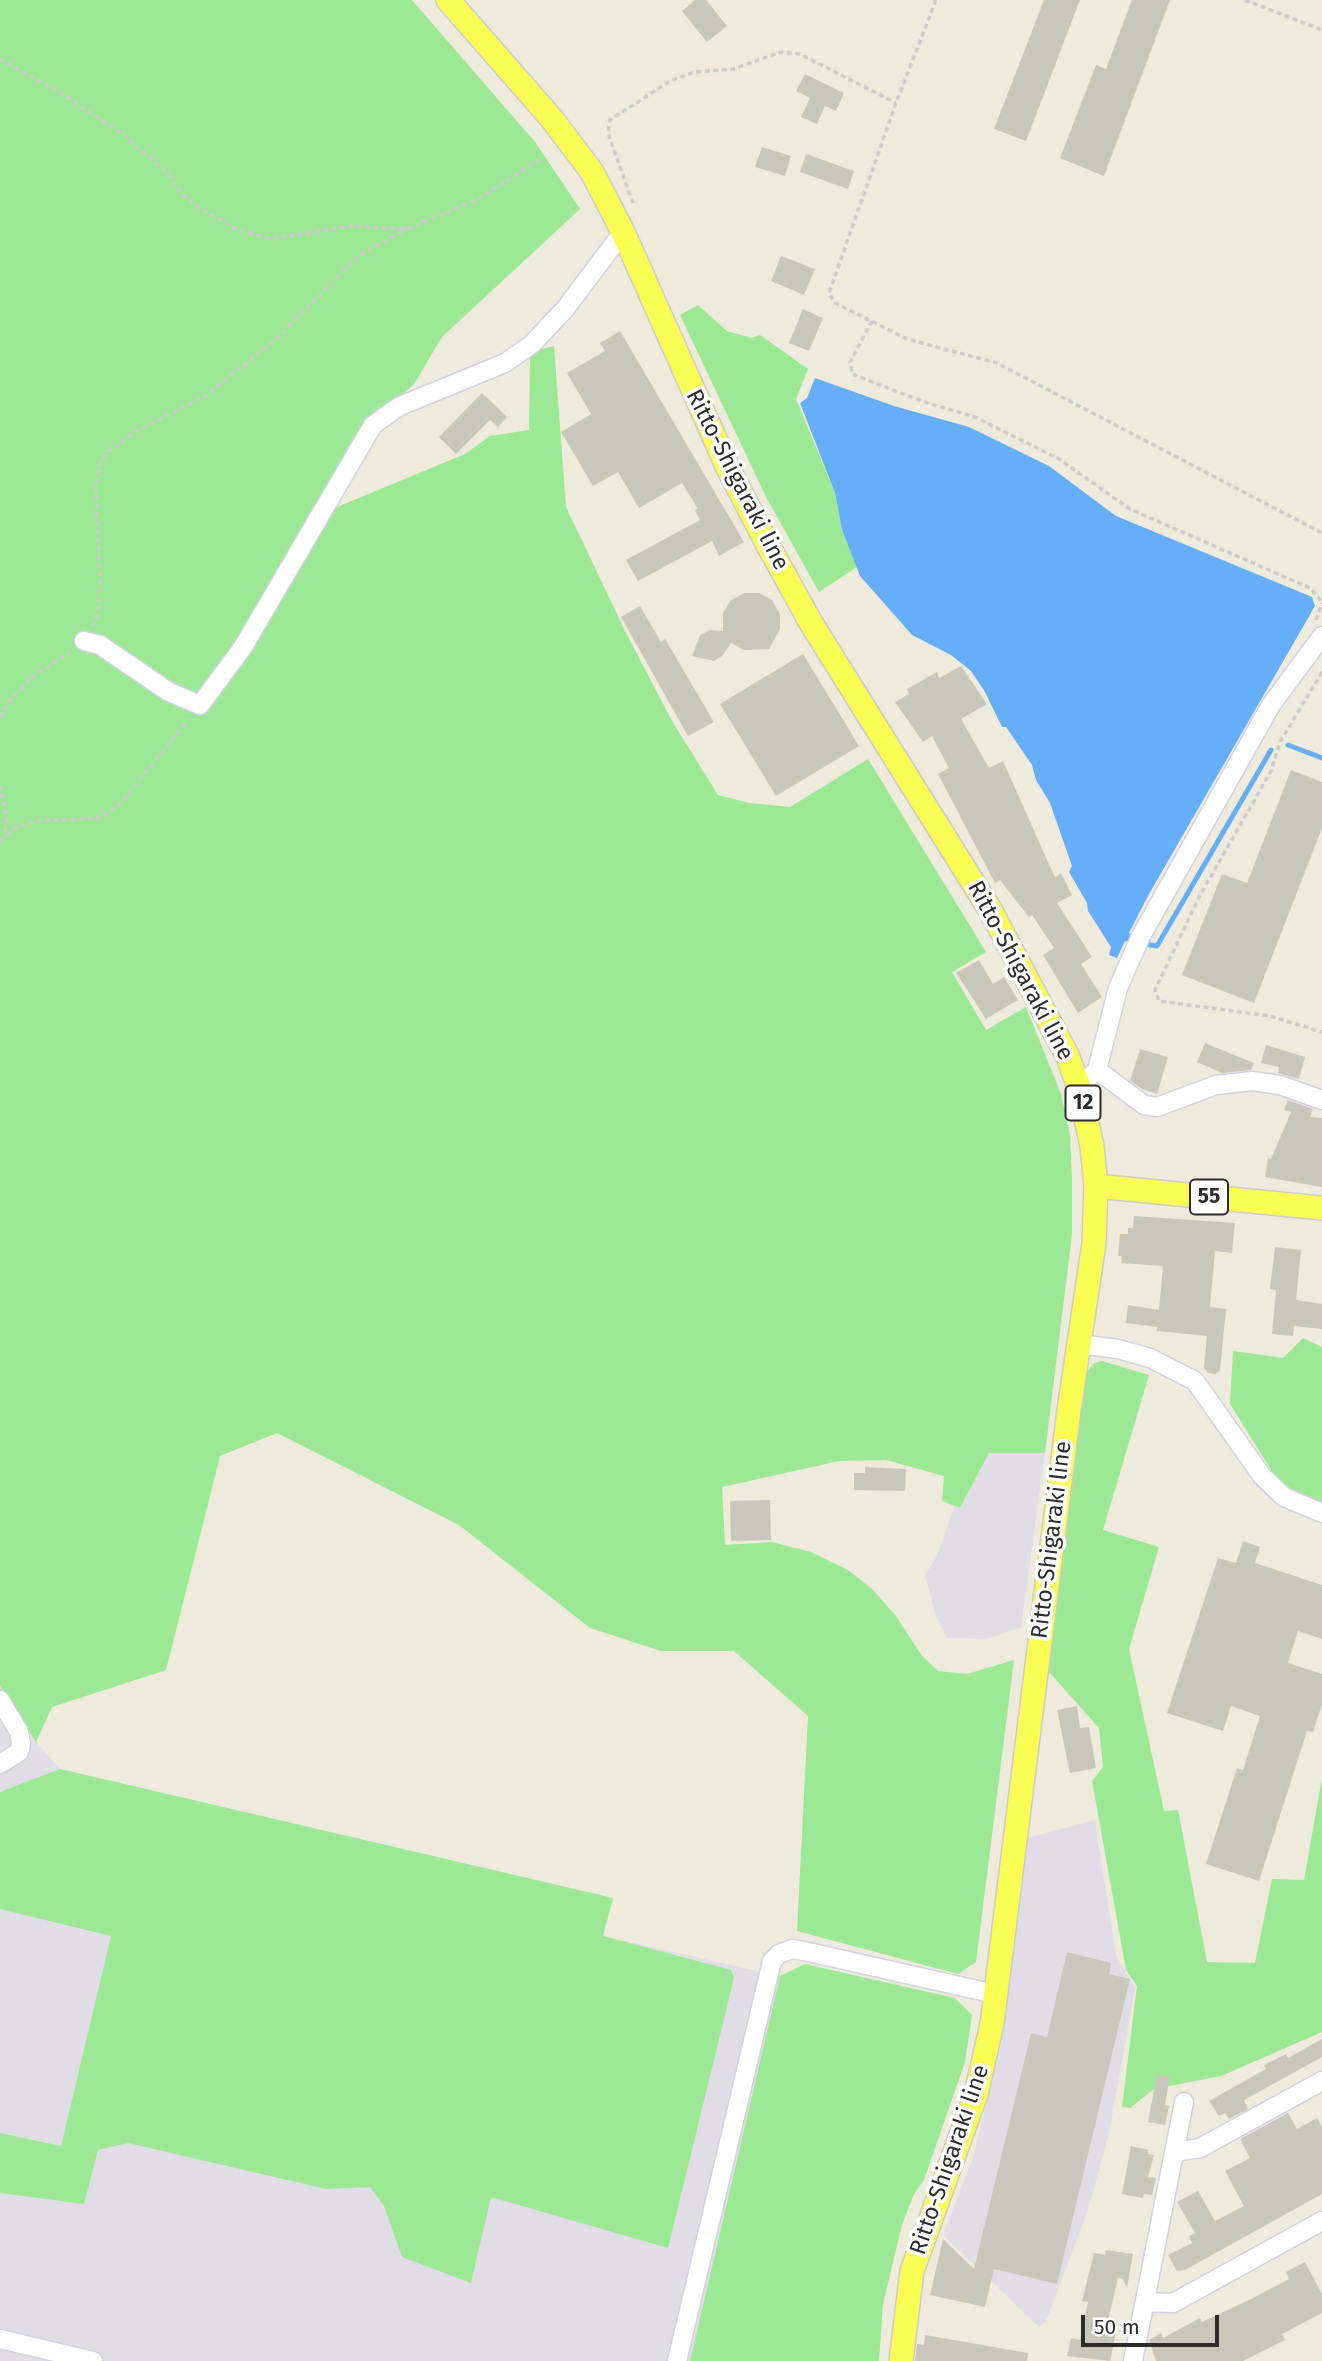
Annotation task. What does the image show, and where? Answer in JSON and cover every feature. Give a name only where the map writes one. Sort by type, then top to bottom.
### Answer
[{"type":"main road","name":"Ritto-Shigaraki line","points":[[448,0],[552,119],[584,161],[623,232],[686,379],[769,547],[811,623],[992,913],[1067,1055],[1079,1087],[1096,1185],[1094,1243],[995,1994],[976,2094],[912,2272],[901,2361]]},
{"type":"main road","name":"55","points":[[1096,1185],[1322,1208]]},
{"type":"street","points":[[84,641],[100,645],[169,692],[200,705],[243,647],[373,425],[400,405],[505,363],[532,344],[565,309],[623,232]]},
{"type":"street","points":[[1079,1087],[1097,1070],[1118,988],[1141,936],[1264,716],[1322,636]]},
{"type":"street","points":[[1097,1070],[1144,1105],[1157,1107],[1216,1085],[1252,1081],[1280,1085],[1322,1100]]},
{"type":"street","points":[[1079,1344],[1118,1349],[1150,1358],[1195,1381],[1262,1476],[1284,1497],[1322,1513]]},
{"type":"street","points":[[0,1700],[19,1732],[21,1744],[19,1752],[0,1764]]},
{"type":"street","points":[[677,2361],[772,1961],[779,1954],[792,1949],[995,1994]]},
{"type":"street","points":[[1175,2152],[1200,2148],[1322,2081]]},
{"type":"street","points":[[1133,2361],[1184,2102]]},
{"type":"street","points":[[1144,2302],[1173,2302],[1322,2221]]},
{"type":"street","points":[[0,2339],[93,2361]]},
{"type":"path","points":[[936,0],[896,103],[829,293],[835,303],[907,340],[997,363],[1322,533]]},
{"type":"path","points":[[1245,0],[1322,30]]},
{"type":"path","points":[[635,208],[608,134],[610,120],[670,81],[695,72],[733,69],[782,52],[800,54],[896,103]]},
{"type":"path","points":[[0,60],[61,93],[124,135],[166,172],[181,193],[199,208],[239,230],[271,239],[349,226],[407,229]]},
{"type":"path","points":[[0,717],[11,698],[36,674],[84,641],[98,614],[96,488],[99,466],[107,452],[136,431],[205,396],[275,340],[360,255],[407,229],[478,199],[542,158]]},
{"type":"path","points":[[872,321],[850,362],[852,374],[924,402],[975,417],[1059,459],[1130,509],[1310,588],[1322,602]]},
{"type":"path","points":[[1322,673],[1280,742],[1271,771],[1199,897],[1155,990],[1159,1001],[1270,1016],[1322,1032]]},
{"type":"path","points":[[4,836],[34,821],[100,818],[119,805],[200,705]]},
{"type":"path","points":[[0,785],[7,821],[0,842]]},
{"type":"shaded area","points":[[989,1453],[1045,1453],[1021,1627],[988,1639],[947,1638],[936,1616],[925,1576],[937,1555],[955,1506],[960,1508]]},
{"type":"shaded area","points":[[0,1686],[36,1742],[60,1769],[613,1898],[603,1936],[780,1976],[690,2361],[0,2361]]},
{"type":"shaded area","points":[[1095,1820],[1116,1956],[1135,1988],[1109,2133],[1088,2210],[1046,2321],[1039,2327],[943,2235],[974,2155],[1001,2046],[1027,1838]]},
{"type":"green space","points":[[0,0],[412,0],[535,142],[580,209],[442,337],[414,384],[381,414],[340,475],[337,507],[465,454],[490,436],[529,430],[530,352],[554,346],[566,507],[625,631],[672,721],[718,795],[749,803],[790,807],[868,759],[986,952],[952,972],[986,1030],[1026,1007],[1061,1094],[1070,1135],[1072,1178],[1072,1234],[1045,1453],[989,1453],[960,1508],[942,1501],[944,1476],[886,1460],[839,1461],[722,1487],[725,1545],[772,1542],[811,1552],[848,1570],[872,1589],[896,1616],[922,1656],[938,1671],[967,1674],[1014,1660],[976,1962],[958,1974],[797,1931],[808,1716],[734,1651],[661,1651],[590,1628],[459,1525],[277,1433],[220,1456],[166,1670],[52,1707],[36,1742],[0,1686]]},
{"type":"green space","points":[[698,305],[727,331],[751,338],[760,335],[808,369],[796,399],[835,493],[842,530],[857,567],[819,592],[766,497],[680,315]]},
{"type":"green space","points":[[1303,1338],[1322,1347],[1322,1503],[1295,1492],[1276,1478],[1230,1404],[1233,1351],[1283,1358]]},
{"type":"green space","points":[[1102,1361],[1149,1375],[1103,1530],[1159,1547],[1129,1649],[1164,1811],[1178,1810],[1207,1962],[1255,1963],[1272,1879],[1304,1880],[1322,1778],[1322,2032],[1221,2076],[1154,2089],[1130,2108],[1122,2107],[1137,1986],[1126,1970],[1092,1781],[1103,1767],[1099,1728],[1049,1672],[1072,1465],[1086,1373],[1094,1363]]},
{"type":"green space","points":[[60,1769],[613,1898],[603,1936],[731,1970],[734,1978],[668,2248],[491,2197],[471,2283],[402,2257],[384,2206],[370,2187],[326,2189],[128,2143],[98,2150],[84,2204],[0,2193],[0,2133],[61,2146],[111,1936],[0,1909],[0,1792]]},
{"type":"green space","points":[[805,1964],[955,1998],[972,2015],[965,2062],[924,2180],[914,2194],[902,2225],[883,2304],[879,2361],[690,2361],[780,1976]]},
{"type":"water","points":[[815,378],[894,406],[969,427],[1049,466],[1116,516],[1312,597],[1315,606],[1149,894],[1129,933],[1133,935],[1131,942],[1125,941],[1117,958],[1109,955],[1111,947],[1088,911],[1087,903],[1069,872],[1072,866],[1050,803],[1036,780],[1032,765],[1006,727],[1002,727],[971,671],[951,655],[912,635],[860,576],[842,530],[835,493],[800,403],[807,398]]},
{"type":"building","points":[[695,0],[706,0],[727,26],[707,42],[682,11]]},
{"type":"building","points":[[1044,0],[1080,0],[1026,141],[994,129]]},
{"type":"building","points":[[1132,0],[1170,0],[1104,176],[1060,158],[1096,65],[1106,69]]},
{"type":"building","points":[[805,74],[844,93],[836,111],[825,106],[817,124],[801,117],[810,98],[796,91]]},
{"type":"building","points":[[762,147],[791,156],[785,176],[755,167]]},
{"type":"building","points":[[806,154],[854,171],[848,189],[800,172]]},
{"type":"building","points":[[781,256],[815,269],[804,295],[771,281]]},
{"type":"building","points":[[803,309],[823,318],[809,351],[789,343]]},
{"type":"building","points":[[620,331],[744,542],[719,556],[712,541],[638,581],[626,560],[700,520],[695,510],[698,509],[682,483],[639,508],[618,472],[593,486],[561,432],[591,414],[567,373],[605,351],[600,343]]},
{"type":"building","points":[[482,393],[507,417],[498,427],[490,420],[456,454],[439,437]]},
{"type":"building","points":[[744,593],[759,593],[772,600],[780,614],[780,629],[769,649],[744,650],[731,643],[722,656],[714,661],[692,656],[700,635],[710,630],[723,631],[723,613],[730,601]]},
{"type":"building","points":[[640,606],[661,642],[665,639],[714,722],[688,736],[621,617]]},
{"type":"building","points":[[803,654],[859,746],[776,796],[720,704]]},
{"type":"building","points":[[961,666],[987,704],[961,719],[989,768],[1003,761],[1055,877],[1061,873],[1072,895],[1057,903],[1092,957],[1081,964],[1102,997],[1078,1013],[1043,955],[1054,948],[1032,915],[1029,917],[1000,880],[995,883],[938,774],[949,768],[932,736],[923,742],[895,702],[909,694],[907,689],[937,672],[939,678]]},
{"type":"building","points":[[1291,770],[1322,782],[1322,828],[1254,1003],[1182,975],[1222,874],[1247,883]]},
{"type":"building","points":[[979,960],[993,984],[1004,977],[1018,1000],[986,1019],[956,973]]},
{"type":"building","points":[[1205,1043],[1254,1063],[1251,1070],[1222,1073],[1197,1062]]},
{"type":"building","points":[[1266,1045],[1305,1057],[1299,1079],[1278,1073],[1279,1067],[1261,1063]]},
{"type":"building","points":[[1140,1049],[1168,1057],[1157,1094],[1130,1081]]},
{"type":"building","points":[[1288,1100],[1313,1109],[1310,1117],[1322,1118],[1322,1187],[1265,1177],[1268,1158],[1271,1159],[1291,1112],[1284,1110]]},
{"type":"building","points":[[1134,1216],[1235,1223],[1232,1253],[1215,1251],[1210,1307],[1226,1309],[1220,1370],[1216,1374],[1208,1373],[1204,1368],[1207,1336],[1157,1331],[1157,1327],[1126,1323],[1128,1305],[1159,1310],[1163,1266],[1121,1263],[1122,1256],[1118,1256],[1120,1234],[1128,1234],[1128,1228],[1133,1228]]},
{"type":"building","points":[[1275,1247],[1301,1250],[1296,1300],[1322,1304],[1322,1329],[1294,1326],[1293,1336],[1272,1334],[1276,1290],[1270,1289]]},
{"type":"building","points":[[865,1467],[906,1469],[905,1491],[854,1490],[854,1473],[865,1473]]},
{"type":"building","points":[[770,1500],[771,1540],[731,1541],[730,1501]]},
{"type":"building","points":[[1243,1541],[1260,1547],[1255,1563],[1322,1585],[1322,1639],[1298,1631],[1288,1663],[1322,1674],[1322,1704],[1313,1732],[1307,1731],[1259,1881],[1206,1864],[1237,1768],[1243,1770],[1260,1716],[1231,1706],[1223,1731],[1167,1713],[1218,1558],[1236,1563]]},
{"type":"building","points":[[1077,1706],[1080,1728],[1089,1727],[1096,1768],[1070,1773],[1057,1710]]},
{"type":"building","points":[[1067,1952],[1111,1963],[1109,1974],[1130,1979],[1057,2284],[994,2269],[985,2307],[930,2295],[943,2239],[974,2269],[1031,2033],[1047,2037]]},
{"type":"building","points":[[1322,2039],[1322,2057],[1244,2100],[1248,2109],[1229,2119],[1225,2113],[1219,2116],[1209,2101],[1266,2069],[1264,2065],[1286,2054],[1288,2058]]},
{"type":"building","points":[[1157,2075],[1170,2077],[1165,2125],[1148,2122]]},
{"type":"building","points":[[1288,2113],[1297,2129],[1317,2118],[1322,2127],[1322,2194],[1185,2270],[1177,2271],[1168,2255],[1192,2243],[1189,2236],[1195,2233],[1177,2202],[1198,2191],[1215,2221],[1244,2206],[1225,2171],[1250,2158],[1240,2139]]},
{"type":"building","points":[[1131,2146],[1148,2150],[1148,2154],[1154,2155],[1148,2177],[1156,2178],[1152,2195],[1144,2194],[1143,2198],[1122,2194]]},
{"type":"building","points":[[1106,2250],[1133,2254],[1127,2288],[1123,2279],[1118,2278],[1107,2325],[1117,2327],[1110,2361],[1067,2356],[1071,2338],[1080,2340],[1088,2302],[1082,2301],[1094,2253],[1105,2255]]},
{"type":"building","points":[[1305,2262],[1322,2294],[1322,2313],[1282,2334],[1285,2340],[1243,2361],[1156,2361],[1149,2340],[1161,2333],[1163,2338],[1200,2318],[1202,2322],[1251,2299],[1289,2279],[1286,2272]]},
{"type":"building","points":[[925,2335],[1028,2353],[1027,2361],[915,2361],[917,2344],[924,2345]]},
{"type":"waterway","points":[[1288,745],[1322,758]]},
{"type":"waterway","points":[[1145,944],[1157,946],[1271,750]]}]
